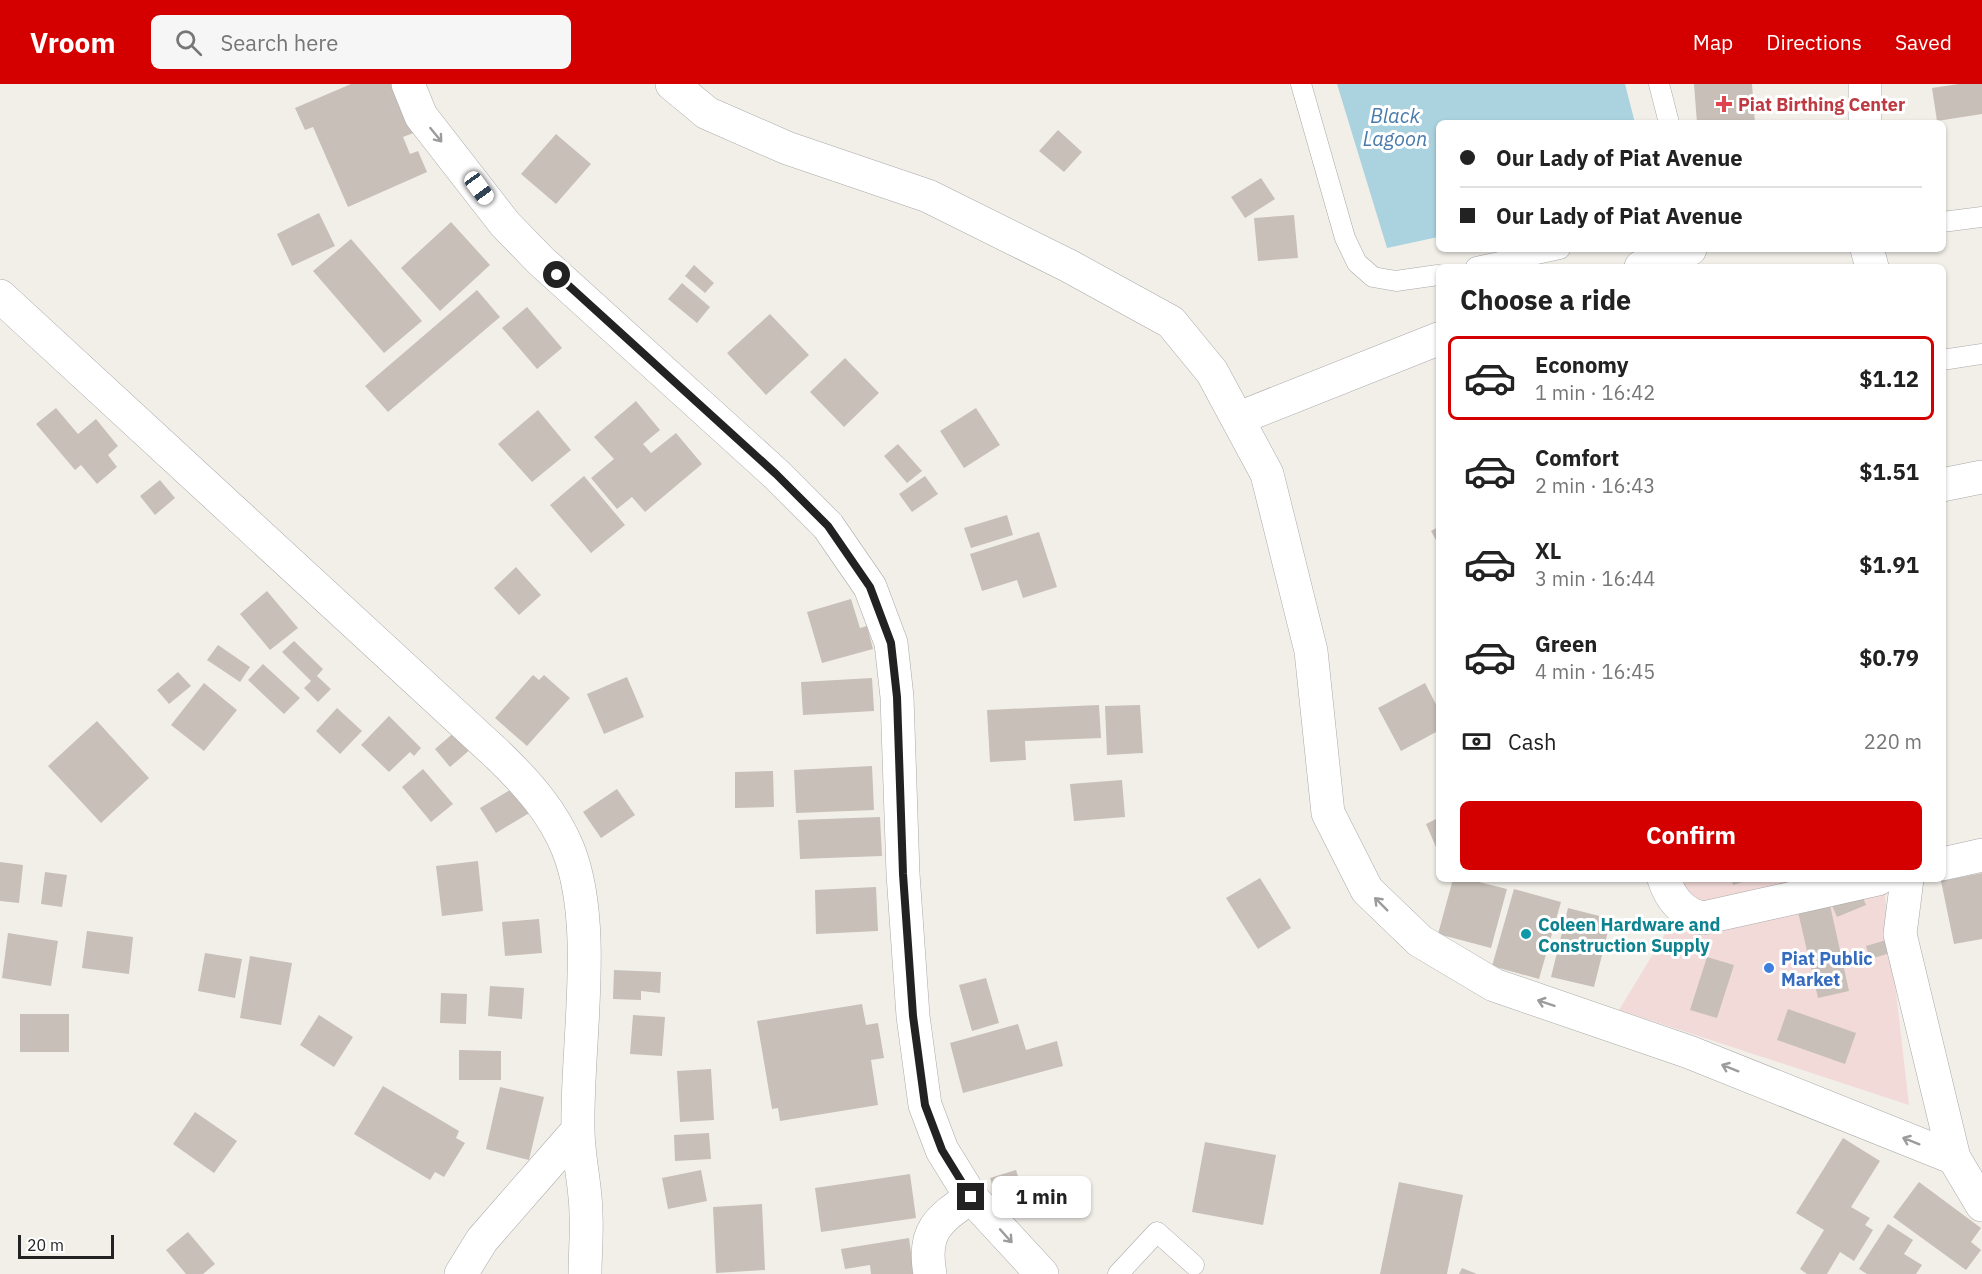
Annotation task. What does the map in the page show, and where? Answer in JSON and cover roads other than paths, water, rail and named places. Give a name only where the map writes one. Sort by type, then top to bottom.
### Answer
[{"type":"street","points":[[408,84],[421,116],[505,224],[540,261],[776,474],[828,526],[870,587],[891,643],[912,1004],[925,1105],[942,1150],[971,1197],[1042,1274]]},
{"type":"street","points":[[672,84],[707,113],[787,147],[928,196],[1069,266],[1171,322],[1212,372],[1239,418],[1267,474],[1311,651],[1328,813],[1367,890],[1420,942],[1494,985],[1689,1052],[1954,1158]]},
{"type":"street","points":[[1865,120],[1866,84]]},
{"type":"street","points":[[1649,264],[1682,252]]},
{"type":"street","points":[[0,296],[498,755],[529,786],[547,810],[568,849],[576,876],[583,941],[578,1130],[586,1214],[585,1274]]},
{"type":"street","points":[[1239,418],[1436,340]]},
{"type":"street","points":[[1946,484],[1982,477]]},
{"type":"street","points":[[1946,863],[1982,855]]},
{"type":"street","points":[[1665,882],[1674,900],[1690,916],[1703,918],[1865,882]]},
{"type":"street","points":[[1907,882],[1900,934],[1954,1158],[1982,1204]]},
{"type":"street","points":[[461,1274],[482,1240],[578,1130]]},
{"type":"street","points":[[930,1274],[926,1252],[932,1231],[943,1216],[971,1197]]},
{"type":"lane","points":[[1301,84],[1345,238],[1357,263],[1373,277],[1396,280],[1436,275]]},
{"type":"lane","points":[[1659,84],[1668,120]]},
{"type":"lane","points":[[1946,222],[1982,217]]},
{"type":"lane","points":[[1490,264],[1546,252]]},
{"type":"lane","points":[[1946,359],[1982,354]]},
{"type":"lane","points":[[1118,1274],[1157,1232],[1194,1265]]},
{"type":"water","name":"Black Lagoon","points":[[1337,84],[1625,84],[1634,120],[1436,120],[1436,237],[1387,248]]},
{"type":"place","name":"Piat Birthing Center","points":[[1724,104]]},
{"type":"place","name":"Coleen Hardware and Construction Supply","points":[[1526,934]]},
{"type":"place","name":"Piat Public Market","points":[[1769,968]]}]
